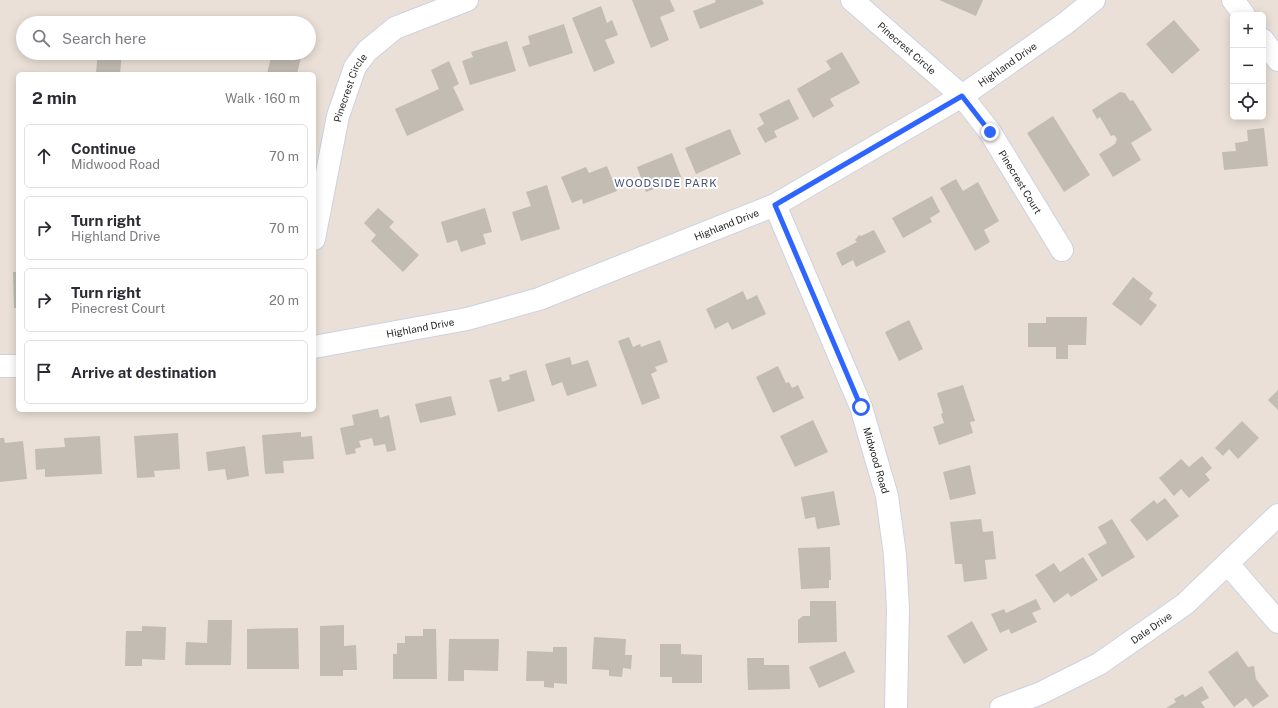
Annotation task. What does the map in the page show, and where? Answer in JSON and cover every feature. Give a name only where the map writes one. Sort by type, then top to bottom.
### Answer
[{"type":"street","name":"Pinecrest Circle","points":[[316,229],[338,116],[355,67],[367,51],[395,28],[467,0]]},
{"type":"street","name":"Pinecrest Circle","points":[[852,0],[962,96]]},
{"type":"street","name":"Highland Drive","points":[[316,347],[467,319],[539,299],[775,205],[962,96],[1066,24],[1094,0]]},
{"type":"street","points":[[1232,0],[1242,12]]},
{"type":"street","points":[[1266,44],[1278,60]]},
{"type":"street","name":"Pinecrest Court","points":[[962,96],[990,132],[1062,250]]},
{"type":"street","name":"Midwood Road","points":[[775,205],[861,407],[887,496],[895,555],[898,609],[896,708]]},
{"type":"street","points":[[0,366],[16,366]]},
{"type":"street","name":"Dale Drive","points":[[1001,708],[1041,693],[1099,664],[1185,604],[1278,515]]},
{"type":"street","points":[[1228,564],[1278,622]]},
{"type":"building","points":[[632,0],[670,0],[675,11],[660,17],[669,40],[651,48]]},
{"type":"building","points":[[715,0],[762,0],[764,4],[700,29],[693,11],[716,2]]},
{"type":"building","points":[[939,0],[983,0],[976,16]]},
{"type":"building","points":[[601,6],[607,23],[612,20],[618,35],[605,40],[615,63],[594,72],[572,18]]},
{"type":"building","points":[[1174,20],[1200,50],[1172,74],[1146,44]]},
{"type":"building","points":[[564,24],[573,53],[529,67],[522,47],[530,44],[528,36]]},
{"type":"building","points":[[507,41],[516,71],[470,85],[462,61],[473,57],[471,52]]},
{"type":"building","points":[[842,52],[860,83],[830,99],[834,106],[813,118],[797,89],[831,69],[826,61]]},
{"type":"building","points":[[97,60],[121,60],[120,72],[96,72]]},
{"type":"building","points":[[270,60],[300,60],[297,72],[267,72]]},
{"type":"building","points":[[449,61],[459,84],[453,87],[464,110],[407,136],[395,109],[439,89],[431,70]]},
{"type":"building","points":[[1120,92],[1125,93],[1130,101],[1133,100],[1152,130],[1131,143],[1141,160],[1113,177],[1099,154],[1115,144],[1117,139],[1114,135],[1111,136],[1100,117],[1097,119],[1092,110]]},
{"type":"building","points":[[789,99],[799,119],[774,131],[777,137],[765,143],[757,128],[764,124],[759,114]]},
{"type":"building","points":[[1053,116],[1090,175],[1064,192],[1027,133]]},
{"type":"building","points":[[1264,128],[1268,166],[1224,170],[1222,152],[1236,151],[1235,143],[1248,141],[1247,130]]},
{"type":"building","points":[[730,129],[741,154],[696,174],[685,148]]},
{"type":"building","points":[[672,153],[682,179],[646,192],[637,167]]},
{"type":"building","points":[[607,166],[617,191],[583,204],[582,199],[572,203],[561,177],[586,167],[589,173]]},
{"type":"building","points":[[956,179],[963,191],[978,182],[999,221],[984,230],[990,242],[975,251],[940,188]]},
{"type":"building","points":[[547,185],[560,229],[521,241],[512,212],[531,206],[526,192]]},
{"type":"building","points":[[932,196],[940,212],[930,218],[932,222],[903,238],[892,218]]},
{"type":"building","points":[[378,208],[394,222],[389,227],[419,255],[403,272],[371,241],[376,235],[364,223]]},
{"type":"building","points":[[485,208],[492,232],[483,234],[486,244],[461,252],[457,240],[447,243],[441,222]]},
{"type":"building","points":[[874,230],[886,252],[856,267],[853,260],[842,266],[836,253],[857,242],[855,240],[859,235],[861,236]]},
{"type":"building","points":[[13,272],[16,272],[16,308],[14,308]]},
{"type":"building","points":[[1133,277],[1153,293],[1149,299],[1157,305],[1141,326],[1112,304]]},
{"type":"building","points":[[743,291],[747,300],[757,295],[766,314],[732,330],[728,322],[715,329],[706,309]]},
{"type":"building","points":[[1046,317],[1087,317],[1086,345],[1068,345],[1068,359],[1056,359],[1056,347],[1028,347],[1028,323],[1046,323]]},
{"type":"building","points":[[909,320],[923,349],[899,361],[885,332]]},
{"type":"building","points":[[629,337],[633,347],[640,344],[641,347],[660,340],[668,362],[655,367],[657,371],[651,374],[660,398],[642,405],[618,341]]},
{"type":"building","points":[[570,357],[572,365],[588,360],[597,386],[567,396],[562,382],[552,386],[545,364]]},
{"type":"building","points":[[778,366],[786,383],[789,382],[792,388],[798,385],[804,398],[773,413],[756,377]]},
{"type":"building","points":[[526,370],[535,401],[498,412],[489,380],[501,377],[502,382],[510,379],[509,375]]},
{"type":"building","points":[[963,385],[975,421],[970,422],[973,433],[939,445],[933,427],[944,423],[941,414],[943,413],[937,393]]},
{"type":"building","points":[[1278,390],[1278,410],[1268,400]]},
{"type":"building","points":[[451,396],[456,415],[420,423],[415,404]]},
{"type":"building","points":[[378,409],[380,418],[389,415],[396,450],[387,452],[385,444],[374,446],[372,438],[359,441],[361,447],[355,449],[356,453],[346,455],[340,428],[354,425],[352,415]]},
{"type":"building","points":[[813,420],[828,452],[795,467],[780,436]]},
{"type":"building","points":[[1242,421],[1259,438],[1238,459],[1229,449],[1223,456],[1215,448]]},
{"type":"building","points":[[301,432],[301,437],[312,436],[314,459],[283,461],[284,473],[265,474],[262,435]]},
{"type":"building","points":[[178,433],[180,469],[154,471],[155,477],[137,478],[134,436]]},
{"type":"building","points":[[100,436],[102,474],[45,477],[45,469],[36,470],[35,449],[65,447],[64,438]]},
{"type":"building","points":[[0,438],[4,438],[5,443],[23,441],[27,479],[0,482]]},
{"type":"building","points":[[245,446],[249,476],[227,480],[225,469],[208,471],[206,452]]},
{"type":"building","points":[[1202,456],[1212,468],[1205,474],[1210,480],[1189,498],[1181,489],[1174,496],[1159,478],[1181,459],[1189,467]]},
{"type":"building","points":[[970,465],[976,494],[950,500],[943,472]]},
{"type":"building","points":[[834,491],[840,525],[817,529],[815,517],[805,519],[801,497]]},
{"type":"building","points":[[1165,498],[1179,516],[1147,541],[1130,520],[1154,500],[1157,504]]},
{"type":"building","points":[[981,519],[983,532],[993,531],[996,559],[985,560],[987,579],[964,582],[962,564],[955,564],[950,522]]},
{"type":"building","points":[[1112,519],[1135,557],[1102,577],[1088,554],[1107,543],[1098,527]]},
{"type":"building","points":[[830,547],[831,580],[829,580],[829,588],[801,589],[798,548]]},
{"type":"building","points":[[1083,557],[1098,580],[1071,597],[1068,593],[1054,603],[1035,575],[1054,563],[1060,572]]},
{"type":"building","points":[[1036,599],[1041,609],[1032,613],[1037,622],[1011,634],[1009,629],[1000,633],[991,614],[1004,609],[1006,613]]},
{"type":"building","points":[[810,601],[836,601],[837,642],[798,643],[798,620],[803,616],[810,616]]},
{"type":"building","points":[[208,620],[232,620],[231,665],[185,665],[186,642],[207,643]]},
{"type":"building","points":[[972,621],[988,650],[964,664],[947,636]]},
{"type":"building","points":[[344,625],[344,646],[356,645],[357,670],[343,670],[343,676],[320,676],[320,626]]},
{"type":"building","points":[[142,626],[166,627],[165,660],[142,659],[142,666],[125,666],[126,631],[142,631]]},
{"type":"building","points":[[298,628],[299,669],[247,669],[247,629]]},
{"type":"building","points":[[423,629],[436,629],[437,679],[393,679],[393,654],[397,654],[397,643],[405,643],[405,636],[423,636]]},
{"type":"building","points":[[594,637],[626,639],[625,655],[632,655],[631,669],[623,668],[622,677],[609,676],[609,670],[592,669]]},
{"type":"building","points":[[449,639],[499,639],[498,671],[464,670],[464,681],[448,681]]},
{"type":"building","points":[[660,644],[681,644],[681,654],[702,655],[702,683],[672,683],[672,677],[660,677]]},
{"type":"building","points":[[553,647],[567,647],[567,684],[554,683],[554,688],[544,687],[544,681],[526,681],[527,651],[553,652]]},
{"type":"building","points":[[845,651],[855,672],[819,688],[809,667]]},
{"type":"building","points":[[1237,651],[1248,667],[1254,666],[1256,679],[1269,696],[1253,707],[1246,698],[1234,707],[1208,672]]},
{"type":"building","points":[[747,658],[764,658],[764,665],[789,665],[790,689],[748,690]]},
{"type":"building","points":[[1202,686],[1209,698],[1201,702],[1205,708],[1166,708],[1176,702],[1174,699],[1183,694],[1185,697]]},
{"type":"district","name":"WOODSIDE PARK","points":[[666,183]]},
{"type":"route","points":[[861,407],[775,205],[962,96],[990,132]]}]
